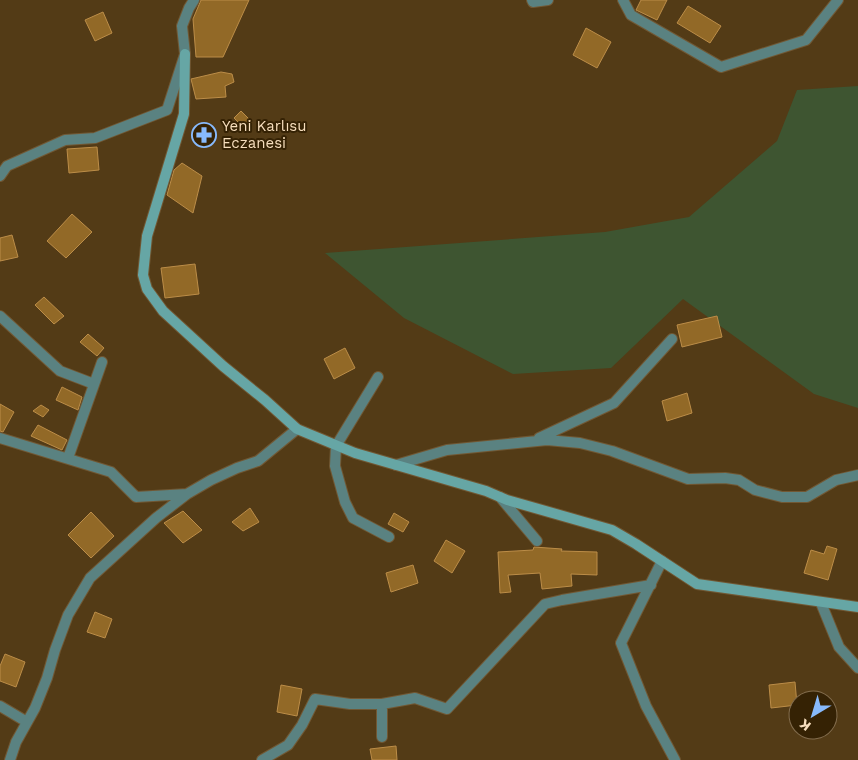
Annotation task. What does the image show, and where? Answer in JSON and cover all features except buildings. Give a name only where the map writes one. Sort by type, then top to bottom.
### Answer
[{"type":"street","points":[[194,0],[188,8],[182,26],[185,54],[184,114],[147,236],[144,275],[147,289],[163,311],[223,366],[266,400],[297,429],[355,454],[486,491],[500,497],[612,530],[696,584],[858,607]]},
{"type":"street","points":[[532,0],[533,2],[548,0]]},
{"type":"street","points":[[623,0],[631,15],[722,67],[806,40],[838,0]]},
{"type":"street","points":[[0,176],[7,166],[65,140],[95,138],[168,110],[185,54]]},
{"type":"street","points":[[0,316],[60,371],[94,384]]},
{"type":"street","points":[[527,442],[614,403],[672,340]]},
{"type":"street","points":[[68,458],[102,362]]},
{"type":"street","points":[[378,376],[336,446],[335,466],[345,502],[353,518],[389,537]]},
{"type":"street","points":[[10,760],[16,742],[35,708],[68,615],[90,578],[156,518],[187,494],[220,476],[258,461],[297,429]]},
{"type":"street","points":[[0,438],[111,472],[136,497],[187,494]]},
{"type":"street","points":[[396,465],[447,450],[547,440],[580,443],[612,450],[688,479],[725,478],[739,480],[755,490],[782,497],[807,497],[836,480],[858,475]]},
{"type":"street","points":[[500,497],[537,541]]},
{"type":"street","points":[[662,561],[621,643],[646,706],[675,760]]},
{"type":"street","points":[[262,760],[288,745],[302,725],[315,699],[350,704],[382,704],[415,698],[447,709],[545,604],[651,585]]},
{"type":"street","points":[[821,603],[839,648],[858,668]]},
{"type":"street","points":[[382,704],[382,737]]},
{"type":"street","points":[[0,706],[27,722]]},
{"type":"green space","points":[[858,86],[858,408],[814,394],[683,299],[611,368],[513,374],[404,318],[325,253],[605,232],[689,217],[777,141],[797,90]]},
{"type":"place","name":"Yeni Karlısu Eczanesi","points":[[204,135]]}]
